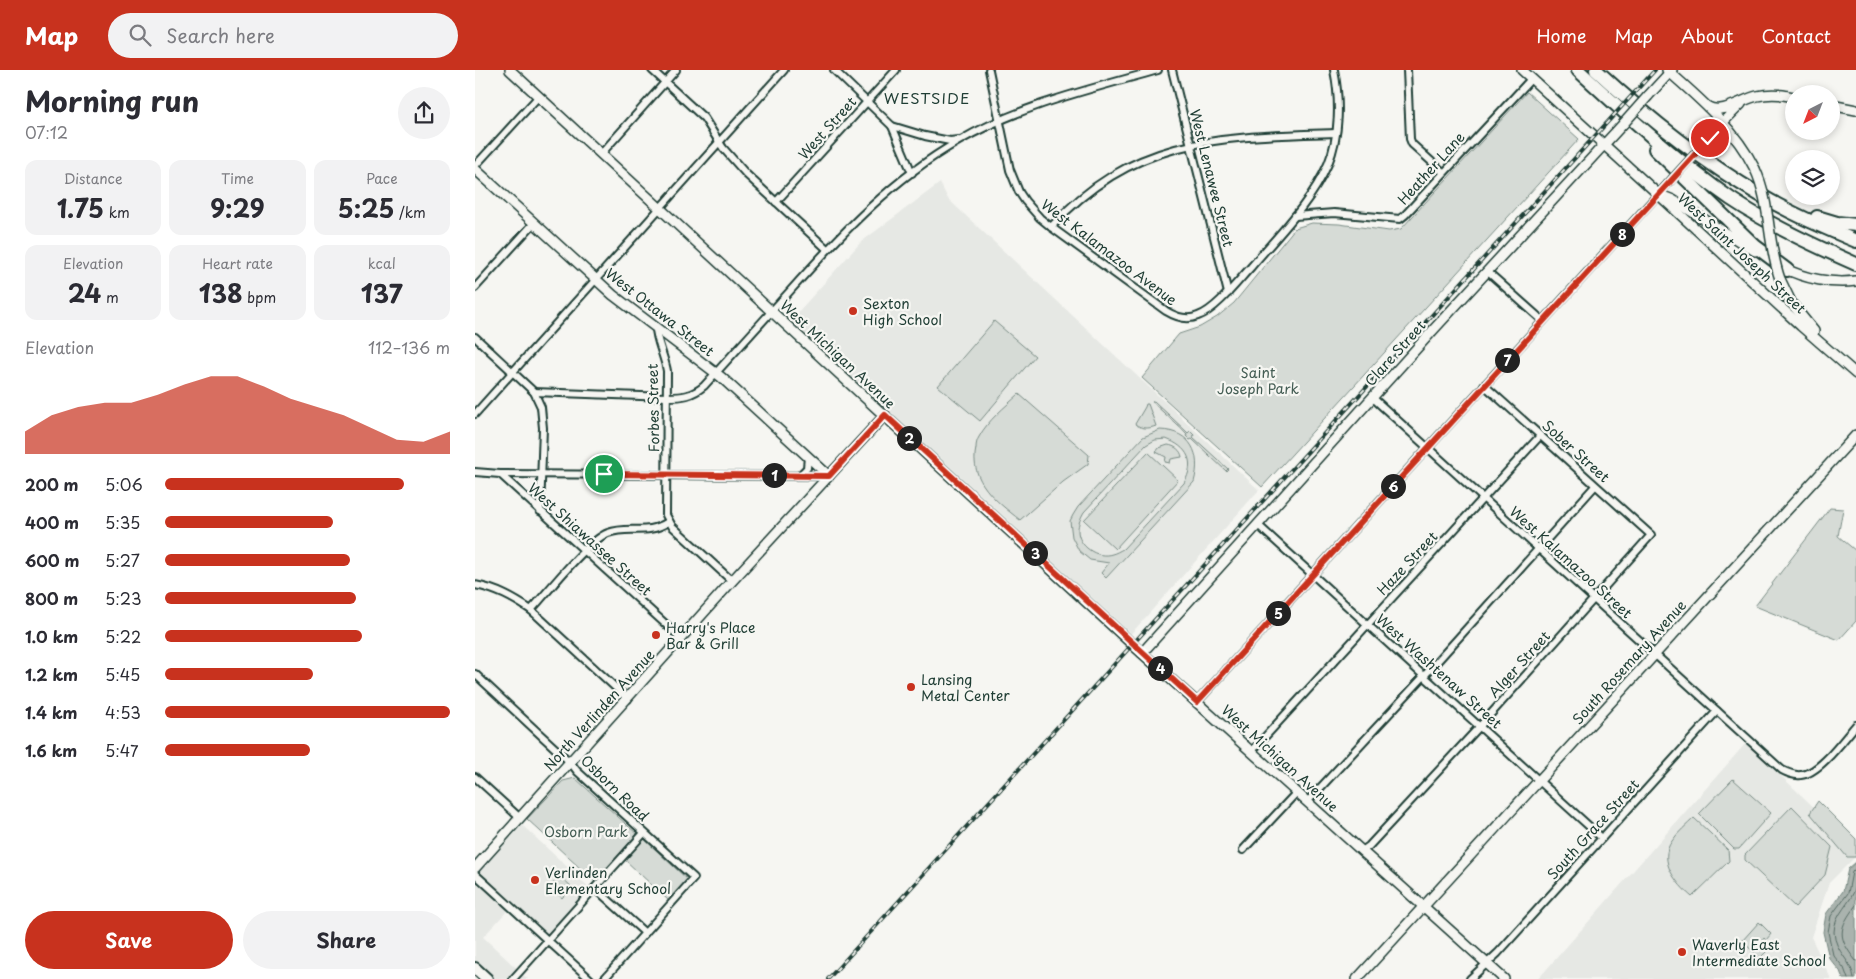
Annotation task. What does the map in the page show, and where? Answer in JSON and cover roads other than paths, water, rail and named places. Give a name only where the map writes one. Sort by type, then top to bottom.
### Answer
[{"type":"highway","points":[[1574,70],[1744,236],[1766,254],[1784,274]]},
{"type":"highway","points":[[1578,70],[1660,143],[1730,198],[1790,233],[1856,264]]},
{"type":"highway","points":[[1596,70],[1665,130],[1761,196],[1856,241]]},
{"type":"highway","points":[[1711,163],[1811,214],[1832,222],[1856,225]]},
{"type":"main road","points":[[475,968],[487,979]]},
{"type":"street","name":"West Michigan Avenue","points":[[510,70],[1142,653],[1504,979]]},
{"type":"street","points":[[652,70],[704,118],[734,162],[827,249]]},
{"type":"street","points":[[601,154],[676,70]]},
{"type":"street","points":[[475,414],[784,70]]},
{"type":"street","points":[[834,70],[892,126],[912,173]]},
{"type":"street","name":"West Street","points":[[776,202],[896,70]]},
{"type":"street","points":[[989,70],[1000,121]]},
{"type":"street","points":[[991,79],[993,70]]},
{"type":"street","points":[[534,392],[667,397],[687,396],[696,392],[716,373],[827,249],[867,208],[912,173],[960,140],[1000,121],[1053,100],[1158,70]]},
{"type":"street","name":"West Lenawee Street","points":[[1172,70],[1228,293]]},
{"type":"street","name":"West Kalamazoo Avenue","points":[[1000,121],[1007,159],[1016,185],[1032,210],[1051,227],[1166,311],[1179,318],[1186,319],[1199,316],[1228,293],[1295,216],[1313,192],[1327,164],[1336,133],[1338,114],[1334,70]]},
{"type":"street","points":[[1407,70],[1410,139],[1412,144],[1443,172]]},
{"type":"street","name":"West Saint Joseph Street","points":[[1522,70],[1801,326],[1856,374]]},
{"type":"street","points":[[1669,71],[1723,122],[1737,139],[1755,169],[1763,188],[1774,257],[1784,274],[1788,297],[1800,316],[1832,352]]},
{"type":"street","name":"Clare Street","points":[[1142,653],[1624,123],[1669,71]]},
{"type":"street","name":"Heather Lane","points":[[1295,216],[1334,213],[1400,219],[1531,78]]},
{"type":"street","points":[[1706,106],[1717,110],[1750,98],[1770,94],[1785,96]]},
{"type":"street","points":[[475,167],[539,96]]},
{"type":"street","points":[[1197,702],[1723,122],[1750,98]]},
{"type":"street","points":[[1840,107],[1856,110]]},
{"type":"street","points":[[892,126],[925,136],[950,141],[960,140]]},
{"type":"street","points":[[1051,227],[1067,210],[1108,177],[1151,156],[1191,144],[1225,138],[1336,133]]},
{"type":"street","name":"West Ottawa Street","points":[[475,167],[613,295],[716,373],[829,476]]},
{"type":"street","points":[[1658,194],[1673,200],[1784,274],[1801,275],[1825,281],[1856,281]]},
{"type":"street","points":[[475,288],[534,223]]},
{"type":"street","points":[[1488,272],[1543,321]]},
{"type":"street","name":"Forbes Street","points":[[656,327],[655,332],[665,358],[667,397],[666,515],[668,522]]},
{"type":"street","points":[[475,337],[534,392],[541,407],[543,416],[540,511]]},
{"type":"street","name":"Sober Street","points":[[1484,385],[1651,536]]},
{"type":"street","name":"West Kalamazoo Street","points":[[1373,398],[1782,770],[1789,774],[1803,775],[1814,770],[1856,725]]},
{"type":"street","name":"North Verlinden Avenue","points":[[475,868],[732,581],[885,415]]},
{"type":"street","name":"South Rosemary Avenue","points":[[1357,979],[1856,435]]},
{"type":"street","name":"Haze Street","points":[[1252,751],[1540,436]]},
{"type":"street","points":[[799,476],[807,468],[807,456]]},
{"type":"street","points":[[475,472],[500,474],[829,476]]},
{"type":"street","name":"West Shiawassee Street","points":[[500,474],[681,638]]},
{"type":"street","points":[[1308,801],[1425,675],[1595,486]]},
{"type":"street","points":[[531,610],[599,537],[615,531],[649,530],[668,522],[732,581]]},
{"type":"street","name":"West Washtenaw Street","points":[[1258,525],[1602,838]]},
{"type":"street","name":"Alger Street","points":[[1362,851],[1369,846],[1480,726],[1651,536]]},
{"type":"street","points":[[475,585],[494,589],[531,610],[627,699]]},
{"type":"street","name":"Osborn Road","points":[[475,674],[694,878],[645,933]]},
{"type":"street","name":"South Grace Street","points":[[1470,979],[1487,964],[1717,712]]},
{"type":"street","points":[[475,777],[520,818]]},
{"type":"street","points":[[1243,850],[1297,792]]},
{"type":"street","points":[[513,979],[644,833]]},
{"type":"street","points":[[475,874],[590,979]]},
{"type":"street","points":[[595,888],[645,933],[604,979]]},
{"type":"water","points":[[1856,862],[1856,979],[1843,979],[1840,971],[1829,958],[1823,932],[1826,914],[1843,891],[1848,869]]},
{"type":"railway","points":[[828,979],[1655,70]]},
{"type":"place","name":"Sexton High School","points":[[853,311]]},
{"type":"place","name":"Harry's Place Bar & Grill","points":[[656,635]]},
{"type":"place","name":"Lansing Metal Center","points":[[911,687]]},
{"type":"place","name":"Verlinden Elementary School","points":[[535,880]]},
{"type":"place","name":"Waverly East Intermediate School","points":[[1682,952]]},
{"type":"district","name":"WESTSIDE","points":[[927,97]]},
{"type":"park label","name":"Saint Joseph Park","points":[[1258,380]]},
{"type":"park label","name":"Osborn Park","points":[[586,831]]}]
